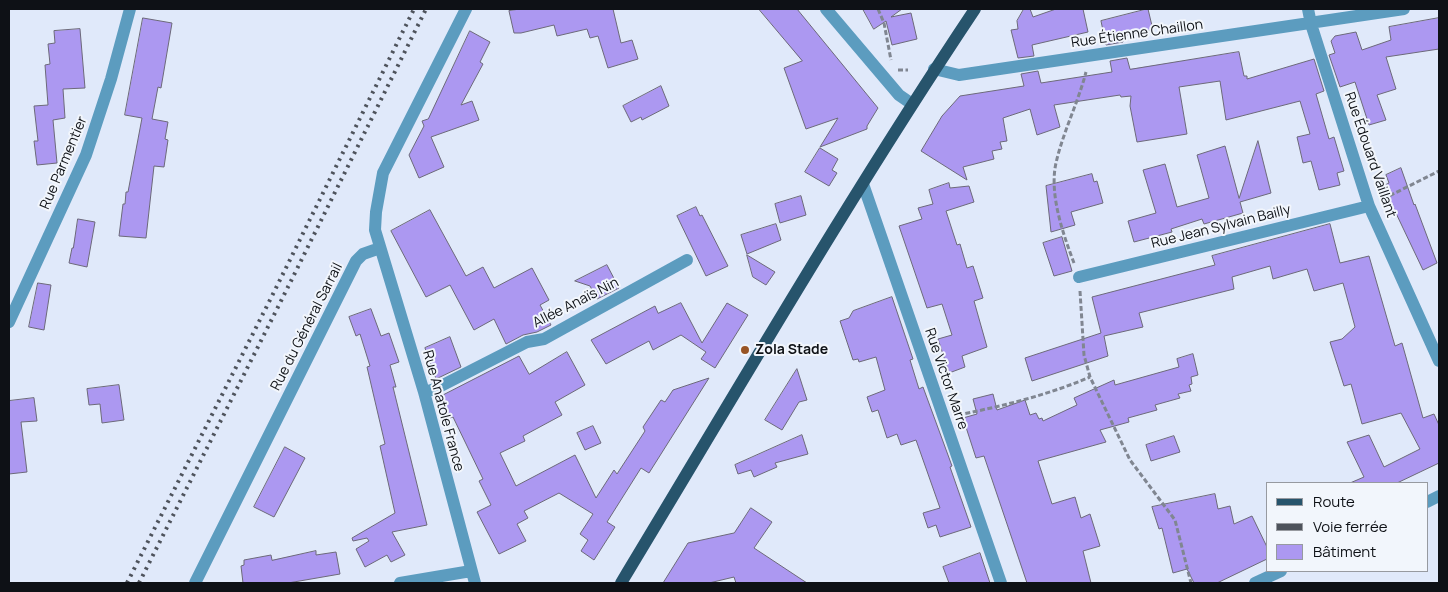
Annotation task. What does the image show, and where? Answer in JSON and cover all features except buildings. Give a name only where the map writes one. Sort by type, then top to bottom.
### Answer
[{"type":"main road","points":[[621,583],[912,104],[975,9]]},
{"type":"street","name":"Rue Parmentier","points":[[9,322],[86,155],[111,79],[130,9]]},
{"type":"street","points":[[380,248],[375,230],[377,204],[383,173],[466,9]]},
{"type":"street","points":[[826,9],[899,95],[912,104]]},
{"type":"street","name":"Rue Édouard Vaillant","points":[[1308,9],[1311,24],[1369,206],[1439,361]]},
{"type":"street","name":"Rue Étienne Chaillon","points":[[934,69],[959,75],[1404,9]]},
{"type":"street","name":"Rue Victor Marre","points":[[863,184],[1001,583]]},
{"type":"street","name":"Rue Jean Sylvain Bailly","points":[[1079,277],[1369,206]]},
{"type":"street","name":"Rue Anatole France","points":[[380,248],[424,392],[473,577]]},
{"type":"street","name":"Rue du Général Sarrail","points":[[195,583],[356,261],[363,254],[380,248]]},
{"type":"street","name":"Allée Anaïs Nin","points":[[424,392],[434,389],[528,342],[544,339],[687,260]]},
{"type":"street","points":[[1255,583],[1269,580],[1280,572]]},
{"type":"street","points":[[400,583],[473,577]]},
{"type":"path","points":[[878,9],[884,23],[891,61],[896,70],[908,70]]},
{"type":"path","points":[[1086,72],[1055,165],[1055,199],[1079,277],[1084,355],[1090,377],[1130,460],[1175,520],[1191,583]]},
{"type":"path","points":[[1369,206],[1439,171]]},
{"type":"path","points":[[944,417],[1027,399],[1065,388],[1090,377]]},
{"type":"railway","points":[[127,583],[414,9]]},
{"type":"railway","points":[[139,583],[426,9]]},
{"type":"place","name":"Zola Stade","points":[[745,350]]}]
